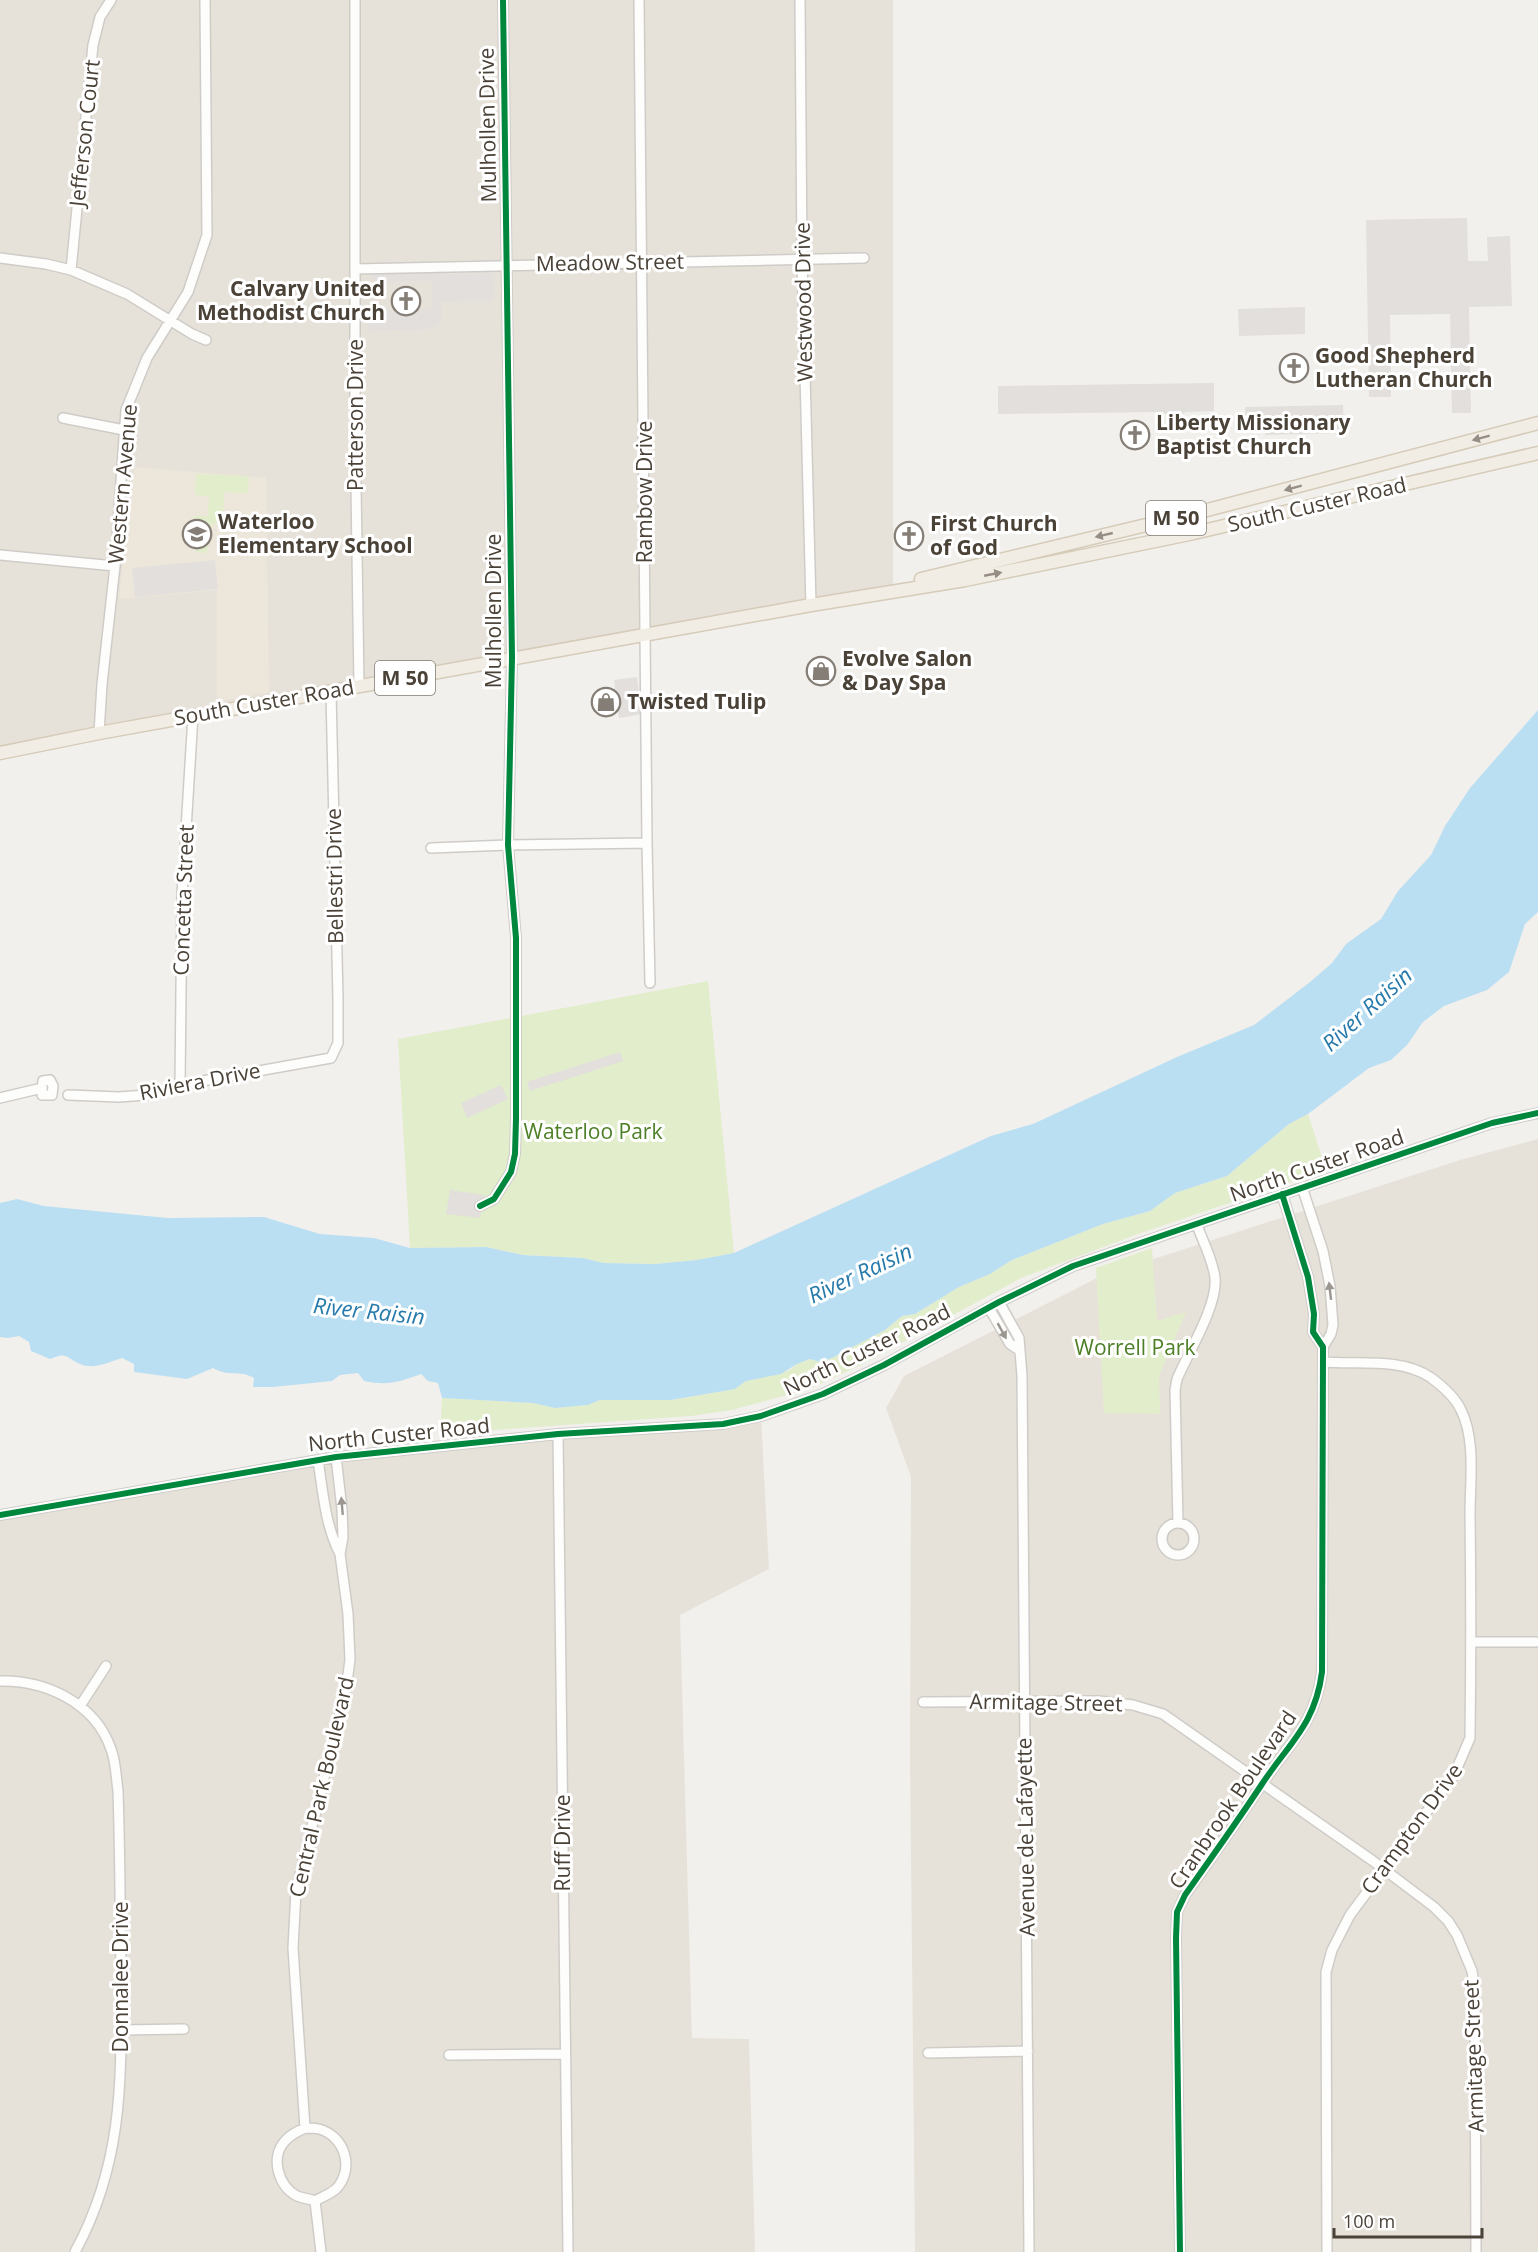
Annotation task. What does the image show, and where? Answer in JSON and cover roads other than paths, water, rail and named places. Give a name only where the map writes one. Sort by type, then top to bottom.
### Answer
[{"type":"main road","name":"South Custer Road","points":[[811,604],[1192,514],[1538,423]]},
{"type":"main road","name":"South Custer Road","points":[[0,753],[811,604],[965,580],[1124,548],[1538,453]]},
{"type":"street","name":"Jefferson Court","points":[[71,270],[93,45],[100,18],[111,0]]},
{"type":"street","name":"Western Avenue","points":[[99,733],[115,566],[126,410],[139,374],[188,292],[207,235],[205,0]]},
{"type":"street","name":"Patterson Drive","points":[[355,0],[355,269],[360,686]]},
{"type":"street","name":"Mulhollen Drive","points":[[480,1206],[494,1199],[506,1183],[515,1154],[516,938],[508,845],[512,658],[503,0]]},
{"type":"street","name":"Rambow Drive","points":[[639,0],[650,983]]},
{"type":"street","name":"Westwood Drive","points":[[800,0],[802,259],[811,604]]},
{"type":"street","points":[[0,258],[71,270],[128,294],[170,321],[206,340]]},
{"type":"street","name":"Meadow Street","points":[[355,269],[864,258]]},
{"type":"street","points":[[63,418],[124,430]]},
{"type":"street","points":[[0,555],[115,566]]},
{"type":"street","name":"Bellestri Drive","points":[[331,692],[338,1042],[331,1058]]},
{"type":"street","name":"Concetta Street","points":[[180,1084],[182,894],[193,716]]},
{"type":"street","points":[[431,849],[508,845],[647,843]]},
{"type":"street","name":"Riviera Drive","points":[[69,1095],[119,1097],[146,1095],[180,1084],[331,1058]]},
{"type":"street","points":[[0,1098],[42,1088]]},
{"type":"street","name":"North Custer Road","points":[[0,1515],[336,1457],[558,1434],[723,1424],[761,1416],[833,1389],[884,1365],[999,1302],[1073,1266],[1492,1123],[1538,1113]]},
{"type":"street","name":"Cranbrook Boulevard","points":[[1180,2252],[1177,1912],[1185,1895],[1262,1783],[1293,1744],[1307,1722],[1320,1688],[1323,1634],[1323,1347],[1334,1325],[1323,1251],[1302,1187]]},
{"type":"street","name":"Cranbrook Boulevard","points":[[1282,1194],[1308,1277],[1314,1314],[1313,1332],[1323,1347]]},
{"type":"street","points":[[1178,1523],[1175,1390],[1177,1379],[1210,1306],[1216,1285],[1213,1267],[1197,1225]]},
{"type":"street","name":"Avenue de Lafayette","points":[[999,1302],[1019,1338],[1022,1376],[1029,2252]]},
{"type":"street","points":[[989,1308],[1010,1344],[1019,1350]]},
{"type":"street","name":"Crampton Drive","points":[[1323,1362],[1410,1367],[1430,1377],[1461,1410],[1469,1442],[1472,1642],[1470,1738],[1465,1753],[1454,1775],[1350,1915],[1332,1950],[1326,1972],[1327,2252]]},
{"type":"street","name":"Ruff Drive","points":[[558,1434],[568,2252]]},
{"type":"street","name":"Central Park Boulevard","points":[[305,2127],[292,1948],[296,1891],[343,1699],[350,1660],[348,1614],[340,1554],[343,1537],[342,1509],[336,1457]]},
{"type":"street","name":"Central Park Boulevard","points":[[318,1460],[325,1512],[333,1540],[340,1554]]},
{"type":"street","points":[[1472,1642],[1536,1642]]},
{"type":"street","points":[[0,1681],[43,1686],[80,1706],[106,1666]]},
{"type":"street","name":"Armitage Street","points":[[923,1702],[1118,1702],[1163,1714],[1384,1869],[1434,1907],[1448,1921],[1457,1935],[1472,1971],[1475,1990],[1476,2252]]},
{"type":"street","name":"Donnalee Drive","points":[[75,2252],[89,2227],[101,2195],[112,2152],[121,2092],[118,1791],[111,1750],[97,1724],[80,1706]]},
{"type":"street","points":[[121,2030],[184,2029]]},
{"type":"street","points":[[928,2053],[1028,2051]]},
{"type":"street","points":[[450,2055],[565,2054]]},
{"type":"street","points":[[305,2127],[320,2129],[334,2137],[345,2154],[346,2166],[341,2183],[334,2191],[315,2201],[296,2196],[282,2184],[277,2163],[279,2150],[285,2141],[305,2127]]},
{"type":"street","points":[[315,2201],[321,2252]]},
{"type":"water","name":"River Raisin","points":[[1538,710],[1538,912],[1525,924],[1509,972],[1487,990],[1444,1006],[1423,1022],[1407,1045],[1391,1060],[1369,1068],[1308,1114],[1289,1124],[1227,1176],[1175,1193],[1150,1211],[1103,1224],[1012,1260],[990,1274],[959,1287],[915,1314],[902,1316],[885,1330],[832,1358],[820,1362],[810,1359],[781,1374],[746,1381],[735,1389],[671,1400],[600,1400],[588,1405],[555,1408],[533,1403],[442,1398],[438,1383],[428,1381],[421,1374],[387,1383],[364,1381],[358,1373],[340,1375],[332,1381],[253,1387],[254,1378],[248,1375],[225,1373],[213,1368],[187,1379],[134,1372],[134,1364],[122,1358],[101,1365],[85,1366],[64,1355],[50,1359],[31,1351],[29,1342],[19,1336],[0,1337],[0,1203],[17,1199],[44,1206],[168,1218],[264,1217],[320,1234],[374,1238],[410,1248],[486,1247],[523,1255],[583,1258],[604,1263],[655,1264],[697,1260],[734,1253],[991,1136],[1033,1124],[1177,1057],[1254,1025],[1332,963],[1346,944],[1381,919],[1398,891],[1431,855],[1445,826],[1470,788]]},
{"type":"place","name":"Calvary United Methodist Church","points":[[406,301]]},
{"type":"place","name":"Good Shepherd Lutheran Church","points":[[1294,368]]},
{"type":"place","name":"Liberty Missionary Baptist Church","points":[[1135,435]]},
{"type":"place","name":"Waterloo Elementary School","points":[[197,534]]},
{"type":"place","name":"First Church of God","points":[[909,536]]},
{"type":"place","name":"Evolve Salon & Day Spa","points":[[821,671]]},
{"type":"place","name":"Twisted Tulip","points":[[606,702]]},
{"type":"park label","name":"Waterloo Park","points":[[593,1132]]},
{"type":"park label","name":"Worrell Park","points":[[1135,1348]]}]
